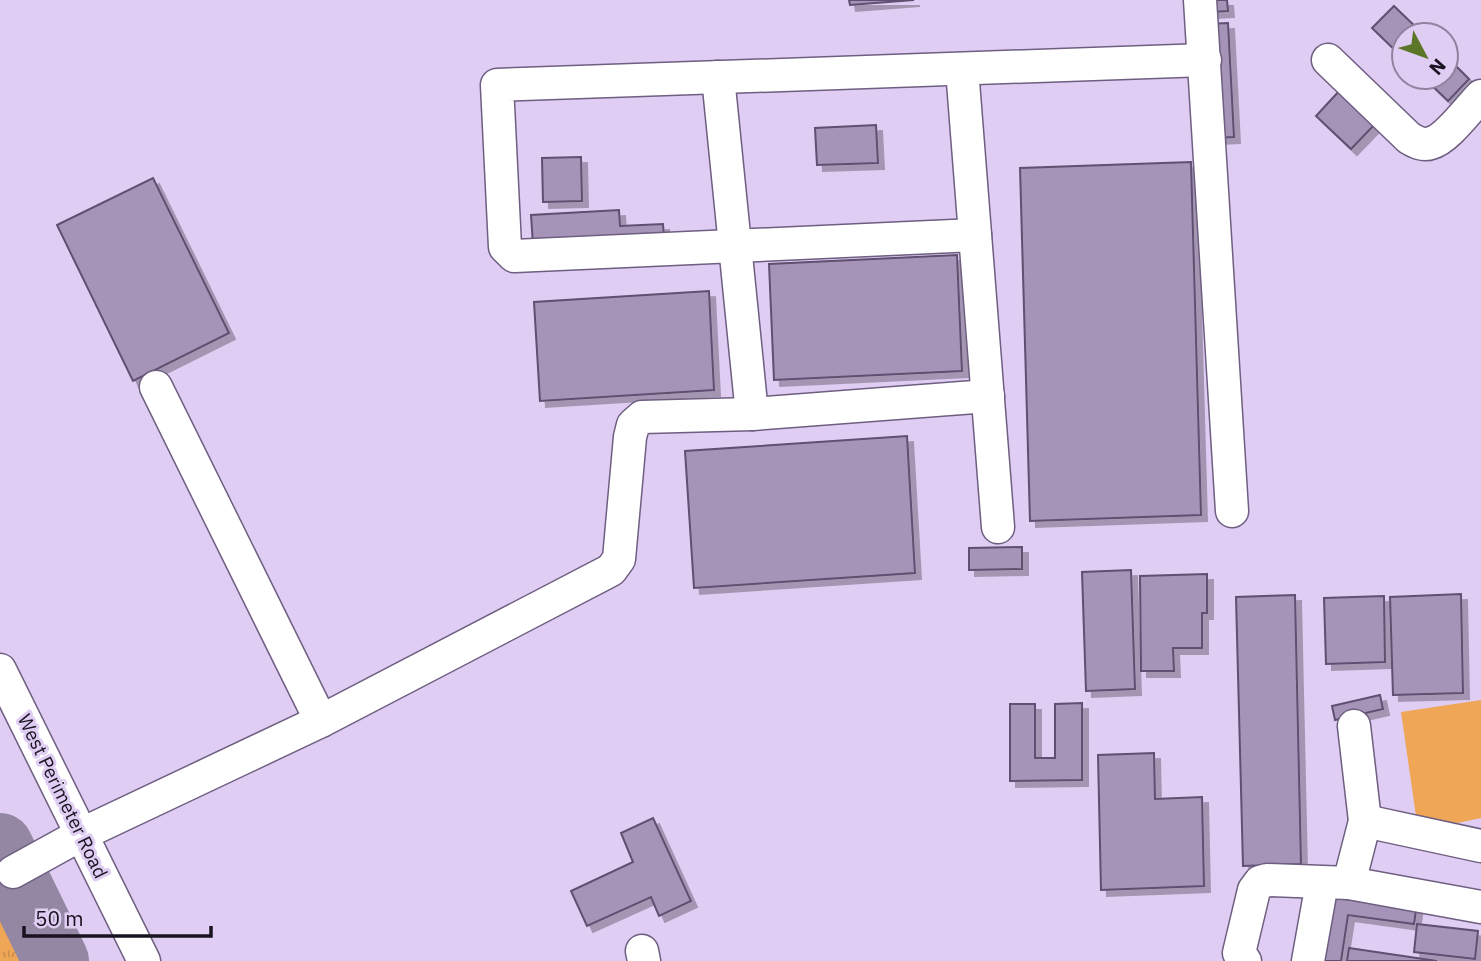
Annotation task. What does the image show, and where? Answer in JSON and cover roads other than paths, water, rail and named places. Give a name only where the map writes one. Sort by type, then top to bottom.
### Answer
[{"type":"lane","points":[[1200,0],[1232,511]]},
{"type":"lane","points":[[975,235],[514,256],[505,247],[497,85],[1205,60]]},
{"type":"lane","points":[[1328,60],[1409,138],[1418,143],[1430,144],[1441,137],[1481,96]]},
{"type":"lane","points":[[962,69],[998,527]]},
{"type":"lane","points":[[718,77],[752,414]]},
{"type":"lane","points":[[156,387],[321,721]]},
{"type":"lane","points":[[13,872],[82,834],[321,721],[611,570],[619,559],[630,437],[633,425],[642,417],[752,414],[988,396]]},
{"type":"lane","name":"West Perimeter Road","points":[[0,670],[144,961]]},
{"type":"lane","points":[[1308,961],[1336,883],[1365,821],[1354,726]]},
{"type":"lane","points":[[1365,821],[1481,846]]},
{"type":"lane","points":[[1245,961],[1239,953],[1254,890],[1260,882],[1267,880],[1336,883],[1481,907]]}]
